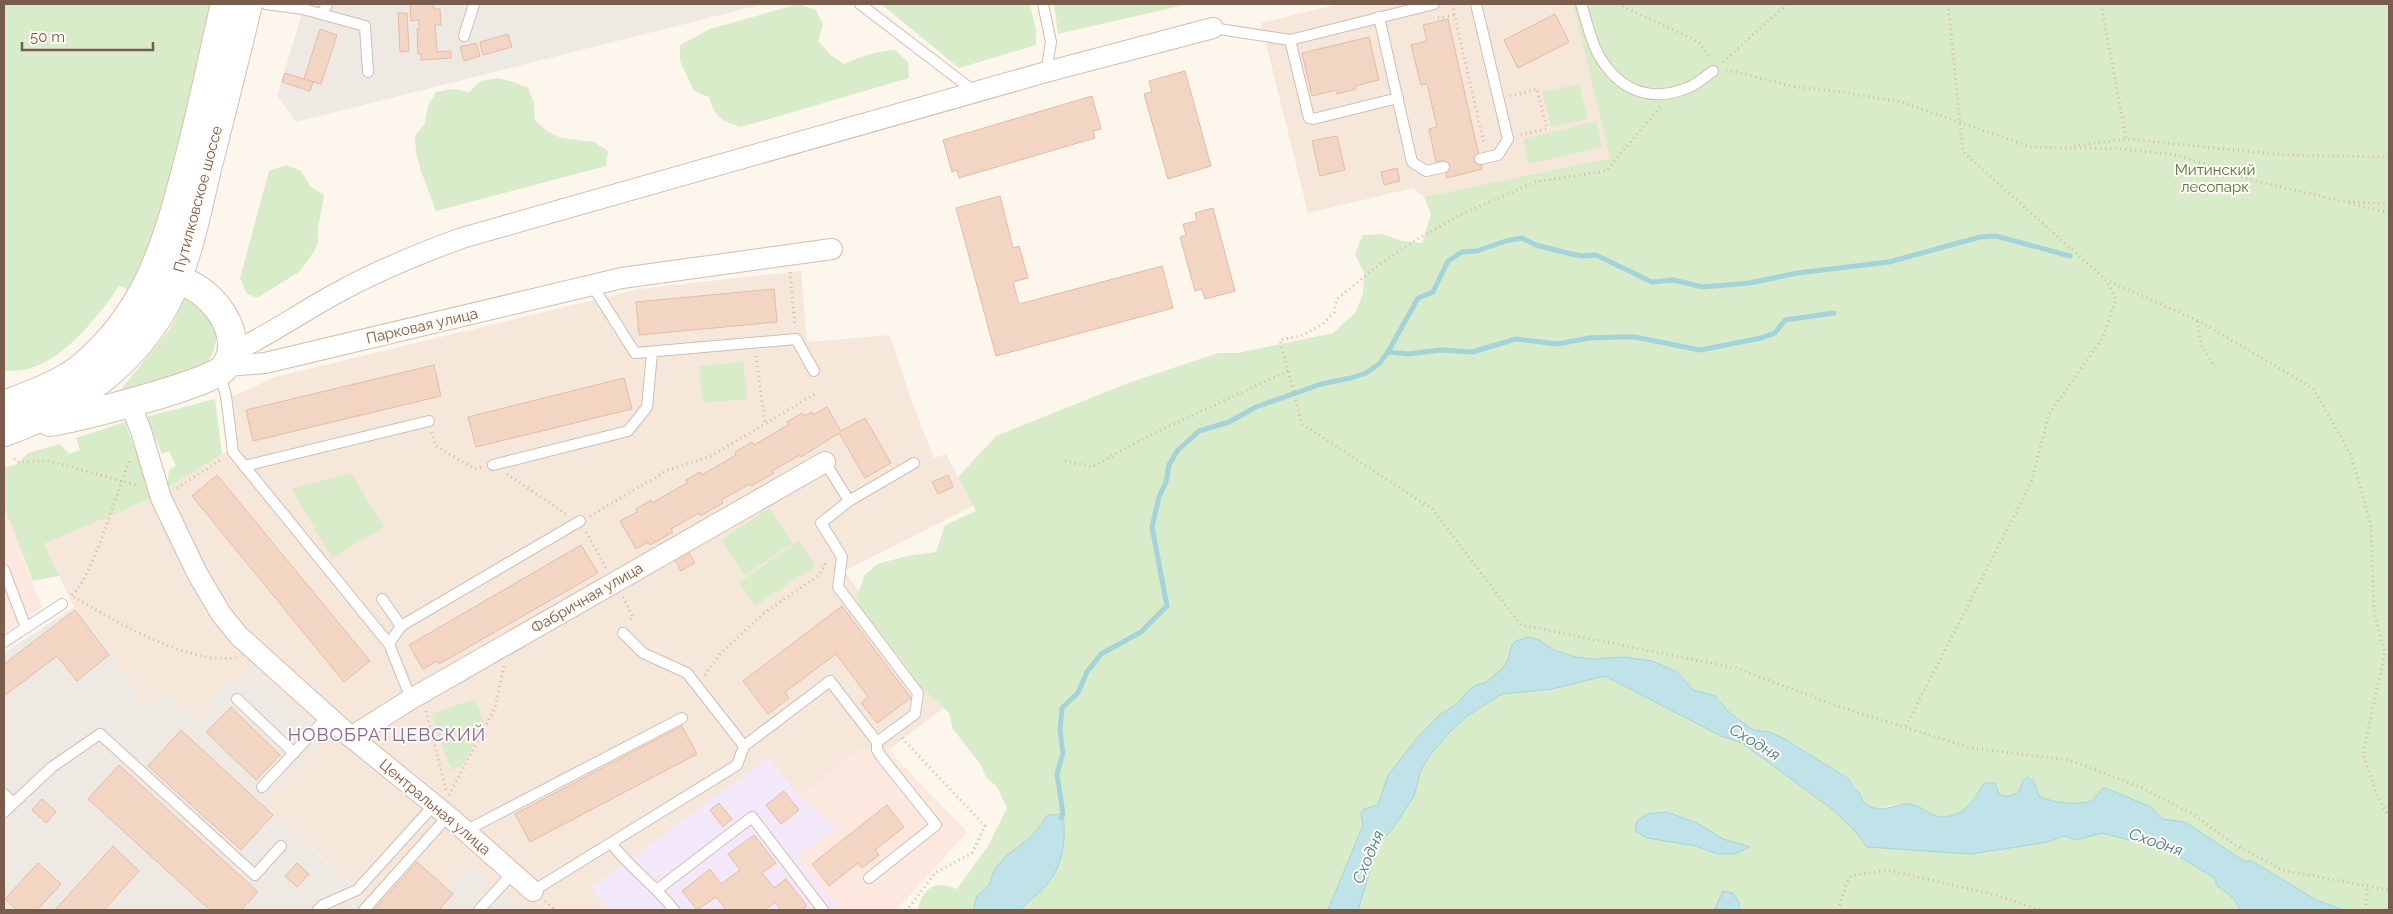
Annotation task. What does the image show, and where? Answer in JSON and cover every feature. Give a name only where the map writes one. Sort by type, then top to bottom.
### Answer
[{"type":"main road","name":"Путилковское шоссе","points":[[4,404],[52,386],[81,368],[104,347],[144,294],[156,269],[169,233],[195,136],[225,4]]},
{"type":"main road","name":"Путилковское шоссе","points":[[12,429],[69,403],[97,385],[146,335],[164,307],[177,279],[190,238],[248,4]]},
{"type":"main road","points":[[144,294],[154,283],[177,279],[207,295],[217,305],[231,335],[226,364]]},
{"type":"main road","name":"Парковая улица","points":[[12,429],[71,419],[130,403],[210,378],[226,364]]},
{"type":"street","points":[[226,364],[266,335],[335,294],[393,264],[462,238],[1046,72],[1213,28]]},
{"type":"street","name":"Парковая улица","points":[[226,364],[265,363],[622,278],[832,249]]},
{"type":"street","name":"Центральная улица","points":[[130,403],[141,431],[161,498],[197,573],[221,614],[239,636],[351,737],[441,810],[533,891]]},
{"type":"street","name":"Фабричная улица","points":[[351,737],[416,696],[826,462]]},
{"type":"lane","points":[[266,4],[303,9],[365,26],[368,72]]},
{"type":"lane","points":[[322,14],[327,4]]},
{"type":"lane","points":[[464,36],[474,4]]},
{"type":"lane","points":[[860,4],[976,93]]},
{"type":"lane","points":[[1043,4],[1051,42],[1046,72]]},
{"type":"lane","points":[[1213,28],[1290,40],[1434,4]]},
{"type":"lane","points":[[1476,4],[1508,138],[1498,155],[1484,158]]},
{"type":"lane","points":[[1581,4],[1597,51],[1612,73],[1636,92],[1672,94],[1690,88],[1715,69]]},
{"type":"lane","points":[[1379,17],[1412,162],[1426,171],[1444,167]]},
{"type":"lane","points":[[1290,40],[1309,118],[1398,98]]},
{"type":"lane","points":[[592,285],[636,353],[796,339],[814,371]]},
{"type":"lane","points":[[493,465],[628,431],[647,407],[652,353]]},
{"type":"lane","points":[[226,364],[226,396],[233,452],[388,644],[416,696]]},
{"type":"lane","points":[[244,466],[429,421]]},
{"type":"lane","points":[[826,462],[849,501]]},
{"type":"lane","points":[[877,742],[915,714],[918,693],[838,587],[842,557],[820,522],[849,501],[914,463]]},
{"type":"lane","points":[[388,644],[401,626],[577,523]]},
{"type":"lane","points":[[4,570],[26,628]]},
{"type":"lane","points":[[382,599],[401,626]]},
{"type":"lane","points":[[4,642],[62,604]]},
{"type":"lane","points":[[623,633],[643,653],[687,673],[744,746]]},
{"type":"lane","points":[[533,891],[738,765],[744,746],[830,681],[877,742],[877,750],[883,759],[936,825],[869,878]]},
{"type":"lane","points":[[237,699],[294,753]]},
{"type":"lane","points":[[262,787],[328,716]]},
{"type":"lane","points":[[465,831],[682,718]]},
{"type":"lane","points":[[4,812],[52,767],[100,734],[255,875],[281,846]]},
{"type":"lane","points":[[4,794],[13,803]]},
{"type":"lane","points":[[318,910],[323,905],[357,890],[441,810]]},
{"type":"lane","points":[[364,910],[441,810]]},
{"type":"lane","points":[[658,889],[752,817],[823,910]]},
{"type":"lane","points":[[611,843],[626,863],[658,889],[674,910]]},
{"type":"lane","points":[[479,910],[513,873]]},
{"type":"path","points":[[1452,4],[1484,158]]},
{"type":"path","points":[[1618,4],[1699,42],[1715,69],[1797,87],[1901,102],[1959,120],[2031,147],[2122,149],[2177,155],[2255,181],[2389,213]]},
{"type":"path","points":[[1715,69],[1787,4]]},
{"type":"path","points":[[1948,4],[1959,120],[1964,152],[2106,280],[2197,320],[2313,388],[2352,456],[2371,526],[2374,613],[2385,652],[2363,754],[2377,795],[2389,817]]},
{"type":"path","points":[[2102,4],[2126,139]]},
{"type":"path","points":[[1498,98],[1537,89],[1547,129],[1508,138]]},
{"type":"path","points":[[1672,94],[1606,171],[1535,182],[1464,213],[1419,238],[1375,268],[1337,299],[1334,312],[1323,324],[1301,336],[1280,340],[1302,424],[1432,509],[1521,625],[1736,668],[1837,706],[1906,726],[1971,748],[2069,760],[2140,787],[2182,809],[2234,844],[2282,870],[2389,890]]},
{"type":"path","points":[[2065,148],[2126,139],[2284,155],[2389,157]]},
{"type":"path","points":[[2340,200],[2389,204]]},
{"type":"path","points":[[788,256],[796,339]]},
{"type":"path","points":[[1906,726],[2031,483],[2049,414],[2102,339],[2116,300],[2106,280]]},
{"type":"path","points":[[2197,320],[2202,347],[2215,367]]},
{"type":"path","points":[[754,343],[765,424]]},
{"type":"path","points":[[1065,461],[1092,467],[1150,435],[1259,387],[1288,372]]},
{"type":"path","points":[[429,421],[436,446],[475,469],[493,465],[563,510],[577,523],[668,470],[711,456],[815,394]]},
{"type":"path","points":[[62,604],[79,589],[94,555],[120,482],[141,431]]},
{"type":"path","points":[[14,459],[17,462],[49,461],[120,482],[145,487],[153,503],[233,452]]},
{"type":"path","points":[[698,686],[721,653],[764,612],[819,575],[835,546]]},
{"type":"path","points":[[71,596],[140,634],[200,656],[227,659],[260,655]]},
{"type":"path","points":[[416,696],[448,798],[495,708],[510,643]]},
{"type":"path","points":[[1838,910],[1851,876],[1887,870],[1996,895],[2040,910]]},
{"type":"path","points":[[2365,910],[2368,886]]},
{"type":"shaded area","points":[[305,4],[764,4],[296,122],[277,95]]},
{"type":"shaded area","points":[[1339,4],[1573,4],[1610,158],[1424,197],[1413,188],[1308,213],[1261,23]]},
{"type":"shaded area","points":[[801,271],[807,342],[890,335],[910,397],[934,458],[946,454],[973,506],[844,571],[945,707],[888,750],[858,750],[800,797],[769,759],[592,887],[609,910],[352,910],[363,895],[263,803],[142,709],[113,655],[74,607],[44,544],[152,498],[238,444],[227,399],[275,377],[639,289]]},
{"type":"shaded area","points":[[4,507],[42,607],[4,633]]},
{"type":"shaded area","points":[[74,607],[113,655],[142,709],[166,692],[199,721],[212,707],[208,703],[230,678],[236,684],[252,666],[328,737],[263,803],[376,908],[374,910],[4,910],[4,653]]},
{"type":"shaded area","points":[[858,749],[888,750],[967,832],[896,910],[841,910],[797,857],[836,827],[800,797]]},
{"type":"shaded area","points":[[768,758],[800,797],[836,827],[797,857],[841,910],[609,910],[592,887]]},
{"type":"shaded area","points":[[469,864],[521,910],[439,910],[453,895],[447,889]]},
{"type":"green space","points":[[4,4],[214,4],[167,212],[132,291],[119,286],[92,322],[57,355],[31,368],[10,371],[4,371]]},
{"type":"green space","points":[[798,4],[816,10],[823,25],[818,41],[831,55],[844,64],[869,54],[895,50],[908,62],[909,78],[741,127],[728,123],[716,114],[709,97],[694,91],[680,61],[680,45],[710,29]]},
{"type":"green space","points":[[881,4],[1030,4],[1036,31],[1036,45],[959,68]]},
{"type":"green space","points":[[1054,4],[1189,4],[1058,34]]},
{"type":"green space","name":"Митинский лесопарк","points":[[1573,4],[2389,4],[2389,910],[2344,910],[2316,900],[2226,851],[2185,822],[2162,819],[2151,807],[2103,788],[2092,801],[2072,803],[2052,801],[2039,797],[2037,788],[2023,781],[2020,789],[2010,796],[1998,794],[1995,783],[1985,783],[1966,808],[1948,817],[1935,816],[1905,804],[1873,808],[1863,801],[1849,779],[1796,745],[1769,732],[1753,730],[1730,713],[1719,699],[1693,690],[1677,672],[1646,660],[1576,657],[1554,650],[1539,640],[1528,637],[1516,641],[1512,645],[1508,659],[1502,669],[1485,683],[1476,686],[1457,704],[1439,715],[1388,775],[1378,805],[1364,809],[1363,825],[1328,910],[1020,910],[1053,876],[1062,853],[1064,837],[1063,814],[1048,815],[1031,837],[1005,857],[994,870],[989,885],[977,896],[973,910],[917,910],[923,896],[931,888],[942,885],[957,889],[988,846],[1007,808],[997,787],[986,777],[980,764],[953,729],[949,713],[918,684],[901,658],[861,611],[857,597],[865,575],[877,564],[907,556],[936,552],[945,525],[976,511],[958,477],[996,436],[1131,382],[1218,353],[1238,353],[1333,333],[1356,312],[1363,293],[1364,273],[1355,254],[1363,235],[1383,234],[1402,241],[1422,243],[1431,214],[1424,197],[1610,158]]},
{"type":"green space","points":[[498,78],[528,88],[534,103],[535,120],[547,131],[561,138],[594,142],[608,151],[606,166],[436,211],[416,152],[415,136],[425,123],[428,106],[436,92],[453,89],[469,92],[481,81]]},
{"type":"green space","points":[[1579,84],[1588,119],[1551,127],[1542,92]]},
{"type":"green space","points":[[1596,121],[1602,147],[1529,164],[1523,139]]},
{"type":"green space","points":[[286,165],[301,171],[310,186],[324,195],[318,228],[318,244],[299,272],[257,298],[247,294],[240,278],[269,171]]},
{"type":"green space","points":[[186,297],[205,307],[214,324],[216,340],[207,362],[201,369],[119,392],[169,330]]},
{"type":"green space","points":[[743,362],[747,399],[703,403],[699,366]]},
{"type":"green space","points":[[215,399],[222,454],[167,488],[169,470],[176,466],[169,451],[162,454],[146,417]]},
{"type":"green space","points":[[125,422],[152,498],[44,544],[59,576],[33,581],[4,507],[4,468],[17,464],[28,453],[60,444],[69,454],[80,450],[76,438]]},
{"type":"green space","points":[[351,473],[384,527],[332,558],[292,489]]},
{"type":"green space","points":[[769,508],[793,543],[745,575],[721,540]]},
{"type":"green space","points":[[799,541],[815,566],[755,606],[739,582]]},
{"type":"green space","points":[[1605,676],[1724,737],[1742,743],[1832,809],[1854,830],[1867,847],[2011,847],[2048,842],[2064,836],[2076,840],[2102,833],[2168,850],[2216,879],[2216,885],[2232,897],[2241,910],[1739,910],[1739,902],[1715,908],[1717,910],[1358,910],[1378,845],[1393,828],[1414,796],[1421,770],[1430,755],[1449,733],[1467,716],[1502,694],[1552,689]],"holes":[[[1697,823],[1723,839],[1749,847],[1717,854],[1696,846],[1677,843]]]},
{"type":"green space","points":[[475,699],[484,724],[462,766],[451,770],[431,714]]},
{"type":"water","name":"Сходня","points":[[1528,637],[1539,640],[1554,650],[1576,657],[1594,659],[1623,657],[1652,661],[1677,672],[1693,690],[1715,696],[1730,713],[1753,730],[1769,732],[1785,739],[1849,779],[1854,789],[1859,792],[1864,803],[1876,809],[1909,804],[1936,816],[1948,817],[1966,808],[1973,801],[1984,783],[1995,783],[1999,794],[2009,796],[2019,791],[2027,777],[2034,782],[2039,796],[2058,802],[2079,803],[2092,801],[2103,788],[2108,789],[2151,807],[2162,819],[2185,822],[2244,861],[2252,861],[2316,900],[2344,910],[2241,910],[2232,897],[2216,885],[2216,879],[2168,850],[2102,833],[2076,840],[2064,836],[2048,842],[1971,854],[1867,847],[1854,830],[1832,809],[1742,743],[1721,736],[1605,676],[1552,689],[1502,694],[1467,716],[1430,755],[1421,770],[1414,796],[1393,828],[1378,845],[1358,910],[1328,910],[1363,825],[1361,813],[1364,809],[1378,805],[1388,775],[1419,736],[1439,715],[1457,704],[1476,685],[1485,683],[1502,669],[1508,659],[1512,645],[1516,641]]},
{"type":"water","points":[[1667,812],[1697,823],[1723,839],[1750,847],[1735,854],[1717,854],[1696,846],[1647,838],[1635,831],[1637,821],[1647,814]]},
{"type":"water","points":[[1063,814],[1064,838],[1062,854],[1057,869],[1050,881],[1020,910],[973,910],[977,896],[989,885],[994,870],[1005,857],[1031,837],[1048,815]]},
{"type":"water","points":[[1723,891],[1733,893],[1739,902],[1739,910],[1715,909]]},
{"type":"building","points":[[410,4],[434,4],[434,9],[440,9],[441,25],[435,25],[437,52],[451,51],[451,58],[421,60],[421,54],[418,54],[417,29],[419,29],[419,20],[411,21]]},
{"type":"building","points":[[398,13],[407,13],[409,51],[400,52]]},
{"type":"building","points":[[1555,14],[1569,42],[1518,68],[1504,40]]},
{"type":"building","points":[[1448,19],[1482,169],[1447,178],[1443,160],[1436,162],[1429,129],[1437,127],[1427,84],[1421,85],[1411,45],[1427,41],[1423,25]]},
{"type":"building","points":[[320,29],[337,35],[321,84],[304,79]]},
{"type":"building","points":[[508,34],[512,47],[483,55],[480,42]]},
{"type":"building","points":[[1369,37],[1379,80],[1355,86],[1356,89],[1337,94],[1336,90],[1312,96],[1302,53]]},
{"type":"building","points":[[476,43],[480,56],[464,61],[460,47]]},
{"type":"building","points":[[1185,71],[1211,166],[1168,179],[1144,94],[1152,92],[1149,81]]},
{"type":"building","points":[[285,73],[313,82],[310,91],[282,82]]},
{"type":"building","points":[[1092,96],[1101,129],[1093,131],[1095,138],[959,178],[957,170],[952,172],[943,140]]},
{"type":"building","points":[[1337,136],[1345,170],[1320,176],[1312,141]]},
{"type":"building","points":[[1397,168],[1400,181],[1384,185],[1381,172]]},
{"type":"building","points":[[1000,196],[1013,248],[1019,246],[1028,278],[1013,282],[1019,304],[1162,266],[1173,308],[996,356],[956,208]]},
{"type":"building","points":[[1213,208],[1235,291],[1205,299],[1202,289],[1195,291],[1180,237],[1186,235],[1183,224],[1197,221],[1195,213]]},
{"type":"building","points":[[774,289],[777,322],[639,335],[636,302]]},
{"type":"building","points":[[434,365],[441,396],[253,441],[246,410]]},
{"type":"building","points":[[624,378],[632,409],[476,447],[468,417]]},
{"type":"building","points":[[827,407],[841,431],[865,418],[891,463],[865,478],[839,433],[801,457],[800,455],[772,471],[774,473],[721,500],[723,503],[700,516],[699,513],[671,529],[673,532],[650,545],[648,542],[636,549],[620,521],[637,512],[636,509],[651,500],[652,503],[687,483],[686,480],[700,472],[702,475],[736,455],[735,452],[752,442],[754,445],[788,425],[787,422],[802,413],[804,416],[812,412],[813,415]]},
{"type":"building","points":[[217,475],[370,661],[344,682],[192,496]]},
{"type":"building","points":[[948,475],[953,487],[938,494],[932,482]]},
{"type":"building","points":[[581,545],[598,573],[439,664],[437,661],[423,669],[409,645]]},
{"type":"building","points":[[687,549],[695,563],[681,571],[673,557]]},
{"type":"building","points":[[842,606],[911,698],[877,723],[861,703],[868,697],[836,654],[785,692],[789,698],[768,714],[743,681]]},
{"type":"building","points":[[75,610],[109,655],[77,681],[57,656],[4,696],[4,664]]},
{"type":"building","points":[[231,707],[280,755],[256,780],[206,732]]},
{"type":"building","points":[[682,726],[697,754],[530,842],[515,814]]},
{"type":"building","points":[[181,730],[273,815],[241,850],[148,766]]},
{"type":"building","points":[[119,765],[258,892],[241,910],[210,910],[88,799]]},
{"type":"building","points":[[784,791],[799,810],[781,824],[766,805]]},
{"type":"building","points":[[42,799],[56,812],[46,823],[32,810]]},
{"type":"building","points":[[719,803],[732,819],[723,827],[710,810]]},
{"type":"building","points":[[887,805],[904,827],[875,850],[879,855],[862,868],[858,863],[829,886],[812,864]]},
{"type":"building","points":[[754,835],[776,863],[762,873],[774,888],[786,879],[807,906],[801,910],[781,910],[775,902],[765,910],[726,910],[716,897],[697,910],[682,891],[710,869],[721,884],[740,870],[728,854]]},
{"type":"building","points":[[113,846],[139,871],[104,910],[55,910]]},
{"type":"building","points":[[417,862],[453,894],[439,910],[374,910]]},
{"type":"building","points":[[38,863],[61,884],[37,910],[17,910],[5,899]]},
{"type":"building","points":[[297,863],[309,874],[297,887],[285,876]]},
{"type":"waterway","points":[[1388,352],[1418,298],[1433,292],[1448,261],[1462,252],[1477,251],[1506,241],[1522,238],[1536,245],[1567,253],[1581,256],[1596,255],[1652,282],[1673,280],[1703,287],[1750,283],[1797,273],[1889,262],[1980,237],[1996,236],[2070,256]]},
{"type":"waterway","points":[[1061,818],[1063,814],[1057,774],[1063,753],[1060,730],[1062,708],[1078,693],[1087,672],[1101,654],[1141,632],[1167,606],[1152,527],[1159,497],[1166,482],[1169,465],[1177,451],[1199,431],[1229,422],[1256,407],[1321,384],[1366,373],[1379,364],[1388,352],[1408,354],[1441,350],[1472,352],[1516,339],[1558,344],[1589,338],[1620,337],[1635,337],[1700,350],[1761,338],[1775,333],[1785,320],[1834,313]]},
{"type":"district","name":"НОВОБРАТЦЕВСКИЙ","points":[[387,734]]}]
